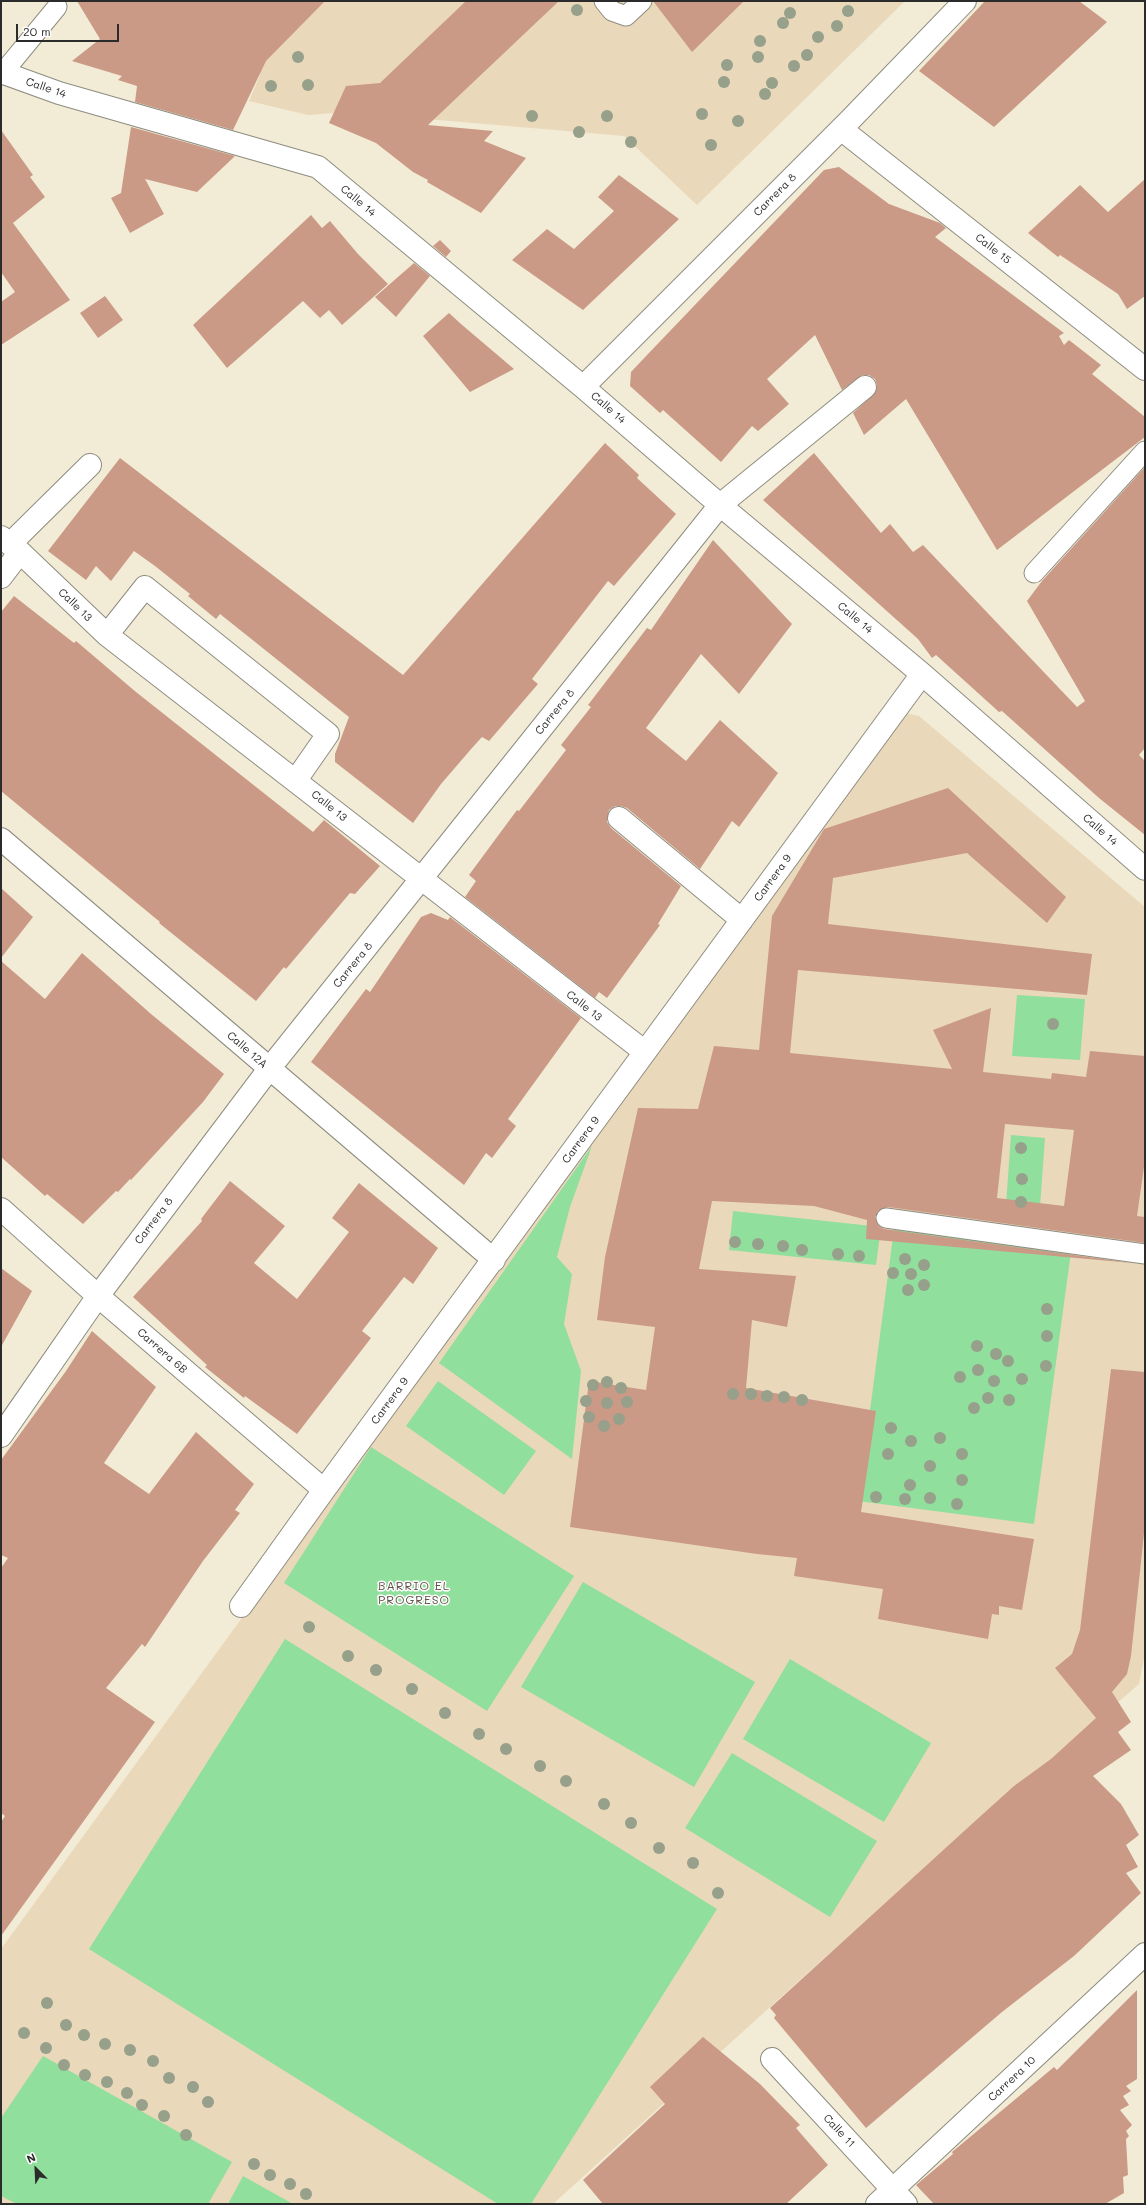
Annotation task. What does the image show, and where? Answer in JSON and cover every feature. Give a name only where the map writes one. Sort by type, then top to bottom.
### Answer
[{"type":"street","name":"Carrera 8","points":[[583,387],[841,129],[965,1]]},
{"type":"street","name":"Calle 14","points":[[2,73],[58,93],[318,167],[583,387],[720,505],[922,674],[1145,869]]},
{"type":"street","name":"Calle 15","points":[[841,129],[1145,369]]},
{"type":"street","name":"Carrera 8","points":[[1,1436],[98,1296],[269,1069],[720,505],[865,387]]},
{"type":"street","points":[[1,577],[10,544],[90,465]]},
{"type":"street","name":"Calle 13","points":[[10,544],[107,635],[296,780],[421,880],[645,1052]]},
{"type":"street","points":[[107,635],[145,587],[328,734],[296,780]]},
{"type":"street","name":"Carrera 9","points":[[241,1606],[324,1490],[922,674]]},
{"type":"street","points":[[619,818],[742,920]]},
{"type":"street","name":"Calle 12A","points":[[1,839],[494,1260]]},
{"type":"street","name":"Carrera 6B","points":[[1,1209],[98,1296],[324,1490]]},
{"type":"street","name":"Carrera 10","points":[[877,2204],[899,2197],[1145,1954]]},
{"type":"street","name":"Calle 11","points":[[772,2059],[899,2197]]},
{"type":"lane","points":[[604,1],[612,11],[626,16],[642,1]]},
{"type":"lane","points":[[2,73],[57,7]]},
{"type":"lane","points":[[1034,573],[1145,451]]},
{"type":"lane","points":[[886,1218],[1145,1254]]},
{"type":"shaded area","points":[[191,1],[905,1],[697,205],[624,136],[346,112],[308,115],[249,101],[260,75],[233,56]]},
{"type":"shaded area","points":[[901,712],[919,716],[1145,907],[1145,1653],[1139,1684],[813,1968],[553,2204],[1,2204],[1,1949]]},
{"type":"green space","points":[[1017,995],[1085,999],[1080,1060],[1012,1056]]},
{"type":"green space","points":[[1011,1135],[1045,1138],[1039,1221],[1005,1219]]},
{"type":"green space","points":[[592,1146],[570,1207],[557,1257],[572,1274],[564,1324],[581,1371],[572,1459],[439,1363]]},
{"type":"green space","points":[[733,1211],[881,1227],[876,1265],[729,1250]]},
{"type":"green space","points":[[894,1229],[1071,1252],[1034,1524],[858,1501]]},
{"type":"green space","points":[[438,1381],[536,1451],[504,1495],[406,1426]]},
{"type":"green space","points":[[371,1447],[574,1576],[487,1711],[284,1583]]},
{"type":"green space","points":[[583,1582],[755,1682],[694,1787],[521,1687]]},
{"type":"green space","points":[[285,1639],[717,1909],[531,2204],[498,2204],[89,1949]]},
{"type":"green space","points":[[790,1659],[931,1743],[884,1822],[743,1739]]},
{"type":"green space","points":[[732,1753],[877,1841],[830,1917],[685,1828]]},
{"type":"green space","points":[[43,2056],[232,2162],[208,2204],[17,2204],[1,2196],[1,2118]]},
{"type":"green space","points":[[243,2176],[293,2204],[228,2204]]},
{"type":"building","points":[[77,1],[325,1],[266,61],[233,130],[135,102],[137,86],[118,80],[122,76],[72,61],[100,39]]},
{"type":"building","points":[[466,1],[559,1],[428,125],[493,131],[484,141],[526,158],[481,213],[427,182],[428,180],[413,172],[376,143],[329,123],[346,86],[380,83]]},
{"type":"building","points":[[653,1],[744,1],[692,52]]},
{"type":"building","points":[[985,1],[1079,1],[1107,22],[994,127],[919,71]]},
{"type":"building","points":[[131,127],[235,156],[197,192],[145,179],[164,214],[130,233],[111,198],[121,193]]},
{"type":"building","points":[[1,130],[33,175],[30,177],[45,197],[13,223],[70,300],[1,345],[1,302],[15,292],[1,272]]},
{"type":"building","points":[[839,167],[889,204],[940,223],[946,228],[935,237],[1064,333],[1059,336],[1064,345],[1069,340],[1101,365],[1092,374],[1145,417],[1145,437],[997,550],[906,399],[864,435],[853,413],[876,392],[877,385],[875,379],[869,375],[863,375],[842,390],[815,335],[767,379],[789,404],[758,431],[752,426],[721,462],[663,410],[660,413],[630,386],[631,372],[648,354],[824,170]]},
{"type":"building","points":[[619,175],[679,219],[583,310],[512,260],[547,229],[574,249],[614,211],[598,197]]},
{"type":"building","points":[[1145,179],[1145,296],[1127,309],[1118,294],[1060,255],[1058,257],[1028,233],[1080,185],[1108,212]]},
{"type":"building","points":[[311,215],[322,228],[330,221],[358,254],[388,284],[342,325],[329,310],[320,318],[303,301],[227,368],[193,325]]},
{"type":"building","points":[[440,240],[451,251],[446,257],[433,246]]},
{"type":"building","points":[[414,263],[430,276],[396,317],[375,297]]},
{"type":"building","points":[[105,296],[123,320],[98,338],[80,313]]},
{"type":"building","points":[[449,313],[514,369],[470,392],[423,336]]},
{"type":"building","points":[[605,443],[639,475],[637,478],[676,514],[614,586],[608,581],[532,679],[538,684],[489,741],[482,737],[472,748],[441,784],[413,823],[335,762],[335,754],[349,717],[220,614],[216,619],[188,596],[190,594],[134,551],[111,581],[96,566],[86,580],[48,551],[120,458],[403,675]]},
{"type":"building","points":[[814,453],[881,533],[890,524],[913,552],[923,545],[1077,707],[1085,701],[1027,601],[1042,581],[1145,467],[1145,748],[1139,755],[1145,761],[1145,835],[1099,798],[1002,711],[999,712],[936,655],[932,658],[918,639],[763,500]]},
{"type":"building","points":[[713,540],[792,624],[739,694],[701,654],[646,728],[686,761],[720,720],[778,773],[739,827],[732,821],[700,869],[627,808],[615,806],[609,810],[607,822],[611,828],[681,886],[658,924],[660,925],[607,998],[599,992],[595,998],[465,897],[476,881],[469,875],[517,810],[519,811],[566,750],[561,745],[591,707],[588,705],[647,628],[651,630]]},
{"type":"building","points":[[14,596],[74,643],[76,641],[136,692],[313,832],[324,820],[380,866],[355,894],[350,893],[286,969],[284,967],[256,1001],[159,923],[160,922],[1,791],[1,612]]},
{"type":"building","points":[[948,788],[1066,897],[1047,923],[967,853],[833,878],[828,924],[1092,954],[1087,995],[798,970],[790,1053],[952,1069],[933,1030],[991,1008],[983,1072],[1051,1079],[1052,1073],[1086,1077],[1090,1051],[1145,1056],[1145,1160],[1137,1216],[1145,1217],[1145,1243],[888,1207],[878,1211],[875,1217],[879,1226],[884,1229],[1132,1263],[866,1239],[867,1220],[814,1206],[712,1201],[699,1269],[796,1276],[787,1327],[752,1320],[746,1388],[876,1411],[861,1512],[1034,1539],[1022,1610],[999,1606],[999,1615],[992,1614],[988,1639],[878,1619],[883,1589],[794,1576],[797,1558],[757,1554],[570,1527],[589,1381],[646,1390],[655,1327],[597,1320],[605,1257],[638,1108],[698,1109],[714,1046],[759,1050],[772,916],[824,829]],"holes":[[[1005,1124],[1074,1130],[1064,1206],[997,1198]]]},
{"type":"building","points":[[1,888],[33,917],[1,958]]},
{"type":"building","points":[[431,913],[448,920],[450,917],[581,1018],[508,1119],[516,1126],[492,1158],[486,1153],[464,1185],[311,1062],[366,989],[370,992],[421,917]]},
{"type":"building","points":[[82,953],[151,1014],[224,1074],[203,1102],[131,1180],[130,1179],[118,1192],[116,1191],[83,1224],[47,1194],[45,1196],[1,1157],[1,961],[45,999]]},
{"type":"building","points":[[230,1181],[285,1226],[254,1263],[297,1299],[349,1232],[332,1218],[359,1183],[438,1248],[413,1284],[404,1277],[362,1331],[371,1338],[297,1434],[245,1396],[244,1398],[205,1367],[207,1365],[133,1297],[202,1221],[201,1219]]},
{"type":"building","points":[[1,1268],[32,1291],[1,1347]]},
{"type":"building","points":[[92,1331],[156,1387],[104,1463],[149,1494],[196,1432],[254,1484],[235,1510],[240,1513],[203,1561],[145,1647],[142,1644],[106,1688],[155,1722],[1,1936],[1,1822],[5,1816],[1,1813],[1,1568],[8,1558],[1,1555],[1,1460],[66,1371]]},
{"type":"building","points":[[1111,1369],[1145,1372],[1145,1524],[1131,1656],[1127,1674],[1112,1692],[1131,1722],[1118,1732],[1131,1750],[1093,1776],[1121,1804],[1139,1835],[1126,1845],[1138,1867],[1126,1873],[1141,1893],[1074,1956],[1002,2012],[866,2128],[774,2018],[776,2015],[770,2008],[1014,1786],[1051,1759],[1096,1718],[1055,1668],[1072,1654],[1080,1630]]},
{"type":"building","points":[[1137,1990],[1137,2079],[1126,2086],[1131,2091],[1123,2096],[1129,2105],[1120,2110],[1132,2125],[1126,2131],[1129,2136],[1126,2139],[1128,2175],[1123,2177],[1124,2193],[1105,2204],[934,2204],[916,2185],[953,2154],[952,2152],[1054,2067],[1057,2070]]},
{"type":"building","points":[[703,2037],[760,2084],[800,2125],[796,2128],[828,2165],[786,2204],[603,2204],[583,2180],[665,2104],[650,2087]]},
{"type":"district","name":"BARRIO EL PROGRESO","points":[[414,1593]]}]
